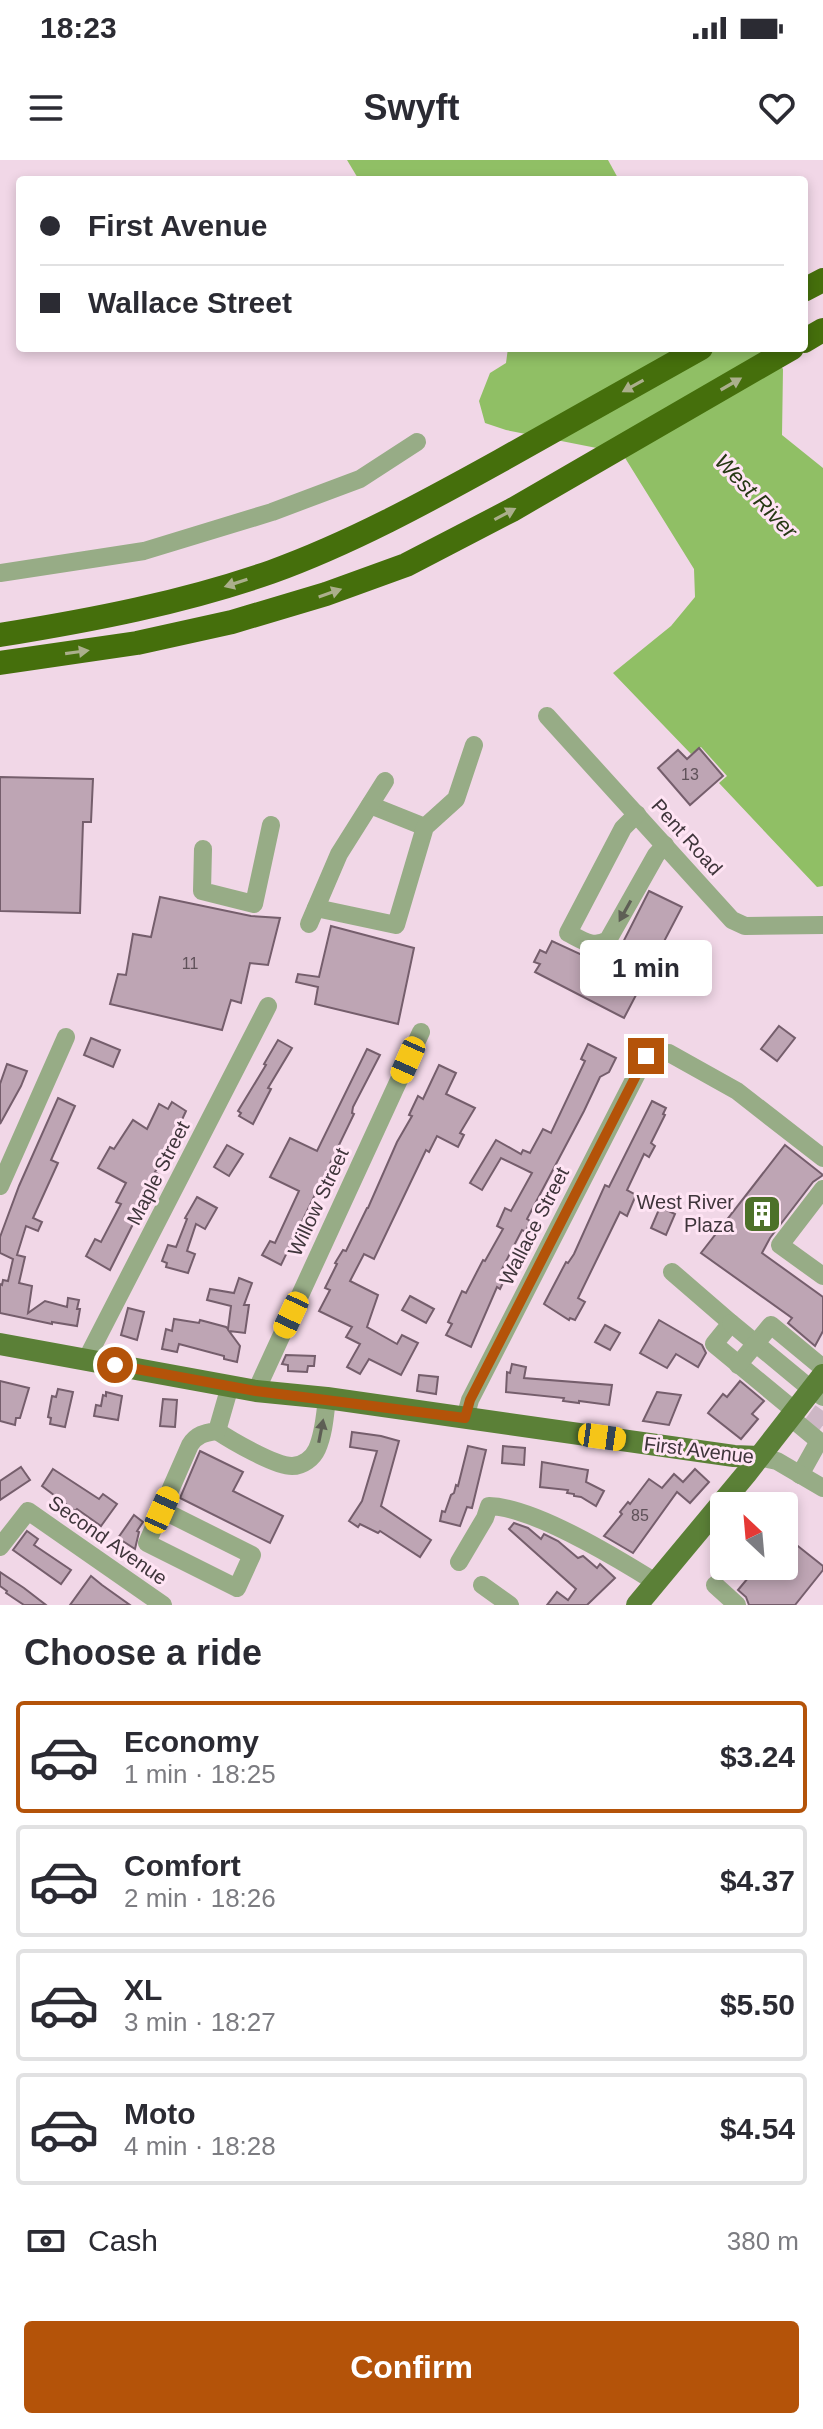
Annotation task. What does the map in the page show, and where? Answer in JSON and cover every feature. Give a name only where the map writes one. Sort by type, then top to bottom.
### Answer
[{"type":"highway","points":[[0,635],[83,622],[178,601],[273,571],[411,510],[694,352]]},
{"type":"highway","points":[[0,663],[137,643],[232,622],[326,594],[406,565],[512,510],[785,352]]},
{"type":"main road","name":"First Avenue","points":[[0,1344],[256,1391],[759,1457]]},
{"type":"main road","points":[[637,1605],[759,1457],[810,1429],[819,1387]]},
{"type":"street","points":[[0,573],[144,551],[272,512],[360,479],[417,442]]},
{"type":"street","name":"Pent Road","points":[[547,716],[732,920],[745,926],[823,925]]},
{"type":"street","points":[[385,781],[339,854],[313,916],[396,925],[425,827],[456,799],[474,745]]},
{"type":"street","points":[[370,805],[425,827]]},
{"type":"street","points":[[637,814],[623,828],[568,933],[595,945],[608,940],[656,855],[665,845]]},
{"type":"street","points":[[203,849],[202,891],[254,904],[271,825]]},
{"type":"street","name":"Maple Street","points":[[86,1360],[268,1006]]},
{"type":"street","name":"Willow Street","points":[[256,1391],[421,1032]]},
{"type":"street","points":[[0,1186],[66,1037]]},
{"type":"street","points":[[669,1053],[737,1091],[823,1158]]},
{"type":"street","name":"Wallace Street","points":[[465,1418],[470,1400],[646,1056]]},
{"type":"street","points":[[823,1189],[780,1245],[823,1276]]},
{"type":"street","points":[[672,1272],[755,1344],[819,1387]]},
{"type":"street","points":[[731,1323],[714,1344],[810,1429],[800,1475]]},
{"type":"street","points":[[738,1365],[771,1325],[823,1368]]},
{"type":"street","points":[[217,1431],[230,1386]]},
{"type":"street","points":[[162,1510],[252,1555],[237,1588],[147,1543],[194,1438],[217,1431],[233,1442],[284,1465],[296,1466],[312,1457],[318,1447],[327,1398]]},
{"type":"street","name":"First Avenue","points":[[759,1457],[777,1461],[822,1484]]},
{"type":"street","points":[[459,1562],[489,1506],[503,1506],[528,1514],[657,1583]]},
{"type":"street","name":"Second Avenue","points":[[0,1547],[28,1511],[163,1605]]},
{"type":"street","points":[[482,1585],[510,1605]]},
{"type":"street","points":[[715,1585],[737,1605]]},
{"type":"water","points":[[347,160],[608,160],[617,176],[357,176]]},
{"type":"water","name":"West River","points":[[507,352],[769,352],[783,369],[782,435],[823,468],[823,886],[817,887],[719,783],[727,776],[701,747],[691,754],[613,673],[671,626],[695,597],[694,569],[622,453],[485,423],[479,401],[490,373],[506,363]]},
{"type":"building","points":[[699,748],[723,776],[690,805],[658,768],[678,750],[687,759]]},
{"type":"building","points":[[0,777],[93,779],[91,822],[83,822],[80,913],[0,911]]},
{"type":"building","points":[[649,891],[682,907],[624,1018],[535,972],[540,964],[534,962],[540,950],[546,953],[552,941],[610,968]]},
{"type":"building","points":[[160,897],[251,916],[280,918],[268,965],[250,963],[241,1003],[231,1000],[222,1030],[110,1004],[118,974],[126,975],[133,934],[151,937]]},
{"type":"building","points":[[331,926],[414,948],[398,1024],[315,1004],[318,987],[296,982],[298,974],[319,977]]},
{"type":"building","points":[[779,1026],[795,1038],[777,1061],[761,1049]]},
{"type":"building","points":[[91,1038],[120,1050],[113,1067],[84,1055]]},
{"type":"building","points":[[278,1040],[292,1048],[268,1088],[271,1089],[253,1124],[239,1116],[241,1113],[238,1111]]},
{"type":"building","points":[[588,1044],[616,1058],[609,1072],[600,1077],[527,1219],[530,1221],[526,1232],[522,1230],[502,1269],[508,1272],[500,1289],[497,1287],[471,1347],[446,1335],[452,1324],[448,1322],[462,1291],[466,1293],[503,1229],[497,1226],[505,1208],[511,1211],[532,1173],[501,1158],[482,1190],[470,1183],[496,1140],[521,1154],[523,1150],[530,1153],[543,1129],[551,1133],[585,1061],[581,1059]]},
{"type":"building","points":[[367,1049],[380,1055],[281,1265],[262,1255],[270,1241],[275,1243],[299,1191],[270,1177],[290,1138],[317,1151]]},
{"type":"building","points":[[7,1064],[27,1071],[0,1124],[0,1084]]},
{"type":"building","points":[[439,1065],[456,1073],[446,1094],[475,1108],[460,1133],[464,1135],[458,1147],[437,1136],[429,1152],[426,1150],[374,1259],[364,1254],[350,1281],[378,1295],[367,1327],[397,1344],[402,1335],[418,1343],[401,1375],[369,1359],[360,1374],[347,1367],[360,1344],[346,1337],[352,1327],[319,1311],[330,1290],[325,1288],[335,1263],[343,1250],[346,1251],[368,1208],[412,1116],[409,1115],[418,1096],[423,1099]]},
{"type":"building","points":[[58,1098],[75,1106],[51,1160],[58,1163],[33,1218],[42,1222],[38,1231],[26,1226],[17,1255],[25,1257],[19,1283],[32,1286],[28,1313],[45,1301],[67,1307],[68,1298],[79,1300],[77,1326],[0,1313],[0,1284],[3,1280],[8,1281],[13,1259],[0,1253],[0,1237]]},
{"type":"building","points":[[652,1101],[666,1108],[651,1143],[655,1146],[649,1157],[644,1154],[627,1190],[636,1195],[627,1216],[620,1212],[578,1298],[585,1302],[575,1320],[569,1320],[544,1304],[566,1262],[574,1254],[605,1185],[609,1187]]},
{"type":"building","points":[[172,1102],[186,1111],[110,1270],[86,1256],[95,1239],[101,1242],[121,1204],[116,1202],[126,1183],[98,1168],[110,1147],[114,1149],[133,1120],[147,1129],[159,1104],[168,1109]]},
{"type":"building","points":[[227,1145],[243,1154],[229,1176],[214,1167]]},
{"type":"building","name":"West River Plaza","points":[[785,1145],[823,1175],[813,1182],[762,1253],[823,1297],[823,1331],[815,1346],[788,1323],[792,1318],[701,1253]]},
{"type":"building","points":[[197,1197],[217,1208],[205,1229],[196,1224],[187,1251],[195,1254],[188,1273],[166,1267],[167,1263],[162,1261],[168,1245],[176,1247],[185,1218]]},
{"type":"building","points":[[660,1207],[675,1214],[666,1235],[651,1228]]},
{"type":"building","points":[[239,1278],[252,1283],[244,1305],[249,1305],[245,1333],[229,1331],[240,1346],[237,1362],[179,1344],[177,1352],[162,1349],[166,1329],[172,1331],[174,1319],[199,1323],[200,1320],[228,1329],[231,1306],[207,1300],[210,1289],[234,1293]]},
{"type":"building","points":[[410,1296],[434,1309],[426,1323],[402,1310]]},
{"type":"building","points":[[128,1308],[144,1312],[137,1340],[121,1335]]},
{"type":"building","points":[[659,1320],[702,1345],[706,1353],[698,1367],[676,1354],[667,1368],[640,1353]]},
{"type":"building","points":[[605,1325],[620,1333],[610,1350],[595,1342]]},
{"type":"building","points":[[286,1355],[315,1356],[314,1366],[308,1366],[307,1372],[288,1371],[288,1365],[282,1364]]},
{"type":"building","points":[[512,1364],[526,1367],[524,1378],[612,1385],[609,1405],[506,1392],[507,1372],[510,1373]]},
{"type":"building","points":[[419,1375],[438,1377],[436,1394],[417,1391]]},
{"type":"building","points":[[0,1381],[29,1388],[15,1425],[0,1421]]},
{"type":"building","points":[[740,1381],[764,1401],[752,1414],[758,1419],[741,1439],[708,1413],[723,1394],[727,1397]]},
{"type":"building","points":[[58,1389],[73,1392],[65,1427],[50,1424],[51,1418],[48,1417],[52,1396],[56,1397]]},
{"type":"building","points":[[106,1392],[122,1396],[118,1420],[94,1416],[96,1405],[101,1406]]},
{"type":"building","points":[[657,1392],[681,1395],[669,1425],[643,1421]]},
{"type":"building","points":[[163,1399],[177,1400],[175,1427],[160,1426]]},
{"type":"building","points":[[352,1432],[399,1441],[381,1506],[431,1540],[420,1557],[380,1531],[378,1533],[360,1524],[358,1527],[349,1521],[362,1501],[377,1451],[350,1447]]},
{"type":"building","points":[[468,1446],[486,1450],[472,1508],[467,1507],[460,1526],[440,1521],[442,1511],[445,1512],[458,1486]]},
{"type":"building","points":[[503,1446],[525,1448],[524,1465],[502,1463]]},
{"type":"building","points":[[200,1451],[243,1472],[233,1491],[283,1516],[270,1543],[180,1498]]},
{"type":"building","points":[[542,1462],[588,1470],[586,1482],[604,1491],[596,1506],[567,1493],[568,1490],[540,1487]]},
{"type":"building","points":[[21,1467],[30,1480],[0,1500],[0,1481]]},
{"type":"building","points":[[53,1469],[99,1499],[103,1494],[117,1504],[101,1526],[42,1486]]},
{"type":"building","points":[[695,1469],[709,1482],[690,1503],[677,1492],[633,1553],[604,1536],[649,1479],[662,1488],[674,1474],[683,1482]]},
{"type":"building","points":[[134,1515],[143,1522],[137,1531],[135,1549],[118,1538]]},
{"type":"building","points":[[514,1523],[528,1528],[541,1539],[544,1534],[558,1541],[578,1558],[583,1556],[597,1568],[600,1564],[615,1578],[587,1605],[547,1605],[557,1592],[568,1600],[576,1589],[509,1529]]},
{"type":"building","points":[[27,1531],[38,1539],[34,1545],[71,1570],[61,1584],[13,1550]]},
{"type":"building","points":[[798,1546],[823,1566],[795,1605],[749,1605],[738,1590],[746,1580],[798,1580]]},
{"type":"building","points":[[0,1572],[46,1605],[24,1605],[6,1593],[0,1586]]},
{"type":"building","points":[[91,1576],[102,1585],[130,1605],[70,1605]]},
{"type":"tunnel","points":[[812,1425],[823,1410]]},
{"type":"place","name":"West River Plaza","points":[[762,1214]]},
{"type":"route","points":[[115,1365],[256,1391],[465,1418],[470,1400],[646,1056]]}]
